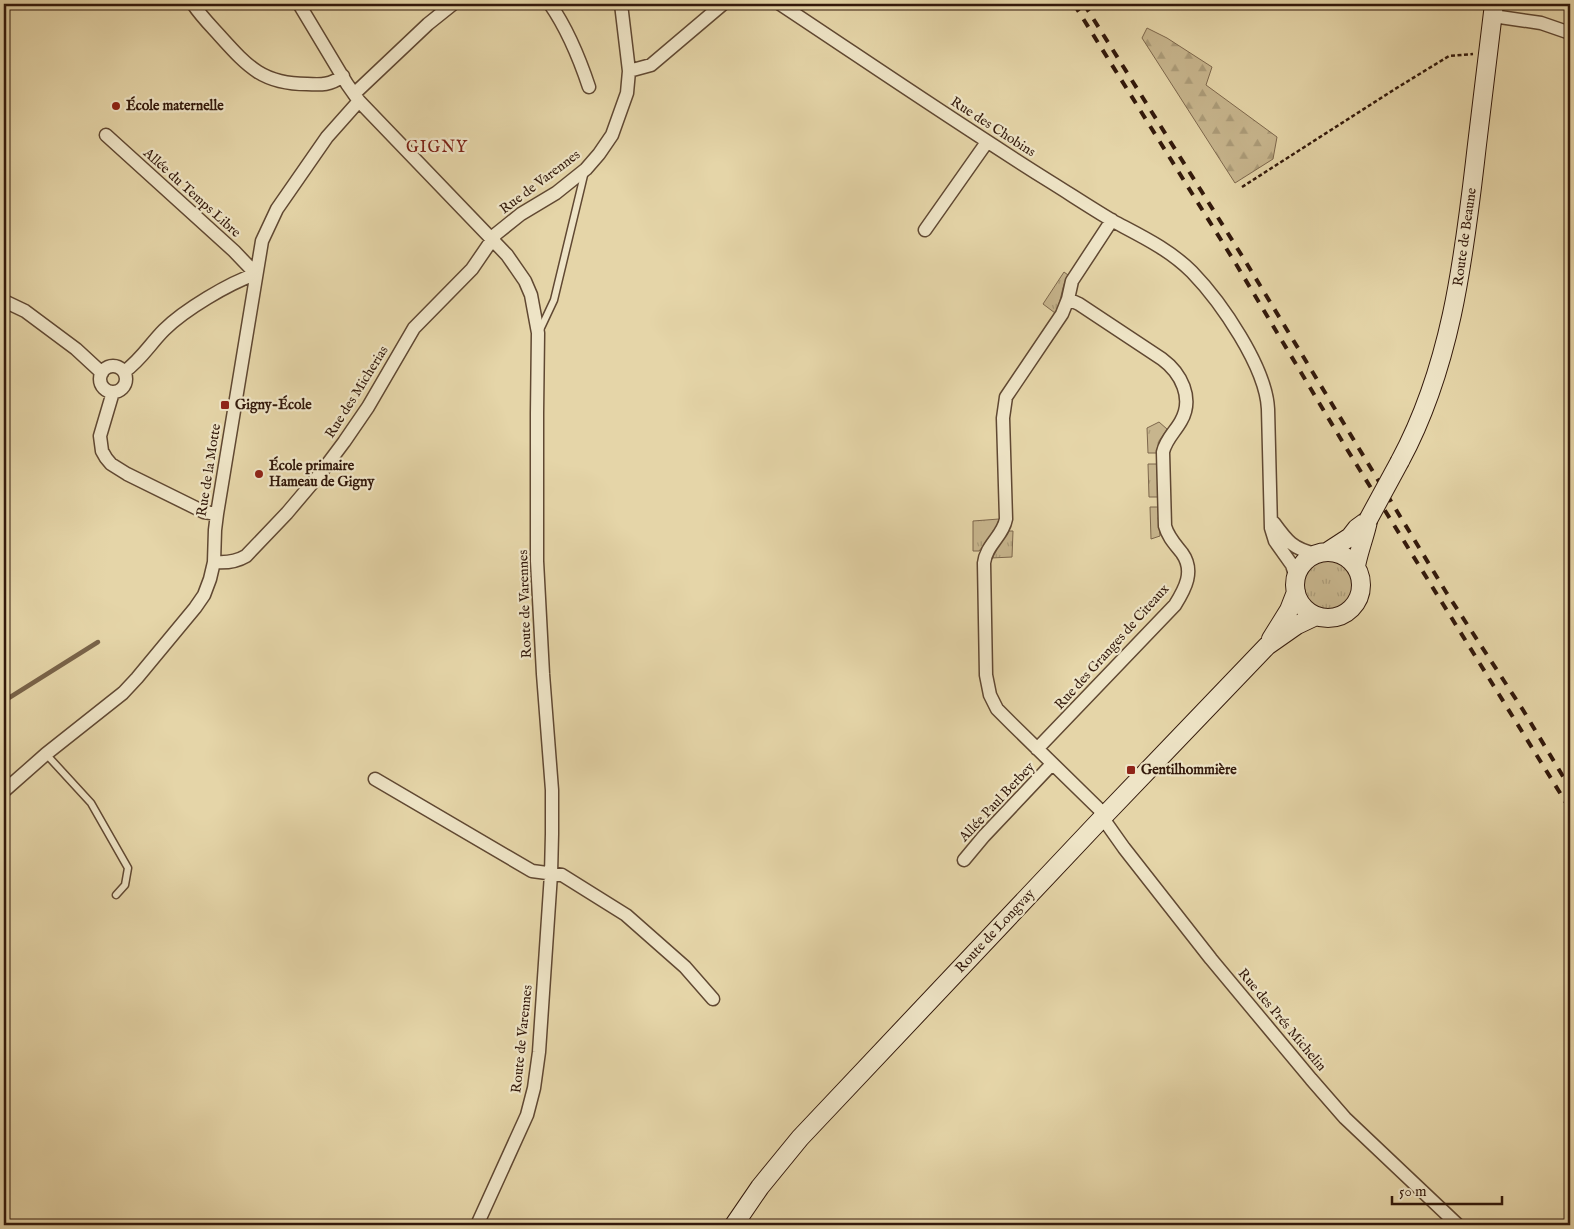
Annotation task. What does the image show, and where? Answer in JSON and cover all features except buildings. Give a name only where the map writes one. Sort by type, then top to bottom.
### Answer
[{"type":"street","points":[[193,4],[245,64],[257,72],[285,83],[300,84],[334,83],[343,76]]},
{"type":"street","points":[[300,4],[356,98]]},
{"type":"street","name":"Rue de la Motte","points":[[4,791],[46,754],[123,693],[204,595],[214,562],[214,530],[262,241],[277,209],[356,98],[428,24],[453,4]]},
{"type":"street","points":[[550,4],[568,32],[589,87]]},
{"type":"street","name":"Rue de Varennes","points":[[493,240],[496,234],[521,214],[556,193],[586,169],[612,135],[627,93],[628,70],[622,4]]},
{"type":"street","points":[[628,70],[651,65],[723,4]]},
{"type":"street","name":"Rue des Chobins","points":[[780,4],[987,142],[1112,220],[1152,242],[1176,258],[1192,272],[1232,323],[1250,354],[1263,383],[1268,399],[1271,528],[1272,534],[1292,566],[1296,585]]},
{"type":"street","points":[[1493,10],[1570,33]]},
{"type":"street","name":"Route de Beaune","points":[[1368,520],[1419,424],[1449,332],[1465,247],[1493,10]]},
{"type":"street","name":"Route de Varennes","points":[[356,98],[507,255],[525,281],[531,295],[538,333],[537,561],[552,790],[551,874],[539,1052],[528,1115],[477,1225]]},
{"type":"street","name":"Allée du Temps Libre","points":[[106,135],[234,251],[256,274]]},
{"type":"street","points":[[925,230],[987,142]]},
{"type":"street","name":"Rue des Prés Michelin","points":[[1112,220],[1072,281],[1062,314],[1006,397],[1002,418],[1006,519],[1001,532],[988,549],[984,563],[986,674],[990,695],[997,709],[1100,810],[1107,824],[1124,848],[1211,959],[1345,1118],[1458,1225]]},
{"type":"street","name":"Rue des Micherias","points":[[214,562],[222,563],[239,560],[246,556],[287,513],[344,442],[368,407],[414,328],[472,269],[493,240]]},
{"type":"street","points":[[124,372],[135,364],[164,329],[177,319],[242,278],[256,274]]},
{"type":"street","name":"Rue des Granges de Citeaux","points":[[1038,749],[1175,605],[1186,585],[1189,570],[1187,561],[1167,533],[1165,526],[1163,452],[1165,444],[1185,414],[1184,386],[1174,369],[1162,359],[1079,304],[1068,299]]},
{"type":"street","points":[[4,301],[25,311],[76,349],[102,373]]},
{"type":"street","points":[[119,367],[124,372],[125,386],[120,390],[113,392],[106,390],[102,385],[102,373],[108,368],[119,367]]},
{"type":"street","points":[[113,392],[100,436],[102,451],[111,464],[127,474],[204,512],[217,514]]},
{"type":"street","points":[[1271,519],[1282,535],[1293,545],[1304,551],[1321,553],[1343,555],[1356,566],[1362,583],[1355,605],[1348,612],[1340,616],[1326,618],[1316,616],[1303,607],[1296,585],[1303,563],[1321,553],[1350,537],[1368,520]]},
{"type":"street","points":[[1356,566],[1368,520]]},
{"type":"street","name":"Route de Longvay","points":[[1267,646],[1290,610],[1296,585]]},
{"type":"street","name":"Route de Longvay","points":[[734,1225],[760,1187],[800,1138],[1104,816],[1267,646],[1297,625],[1316,616]]},
{"type":"street","name":"Allée Paul Berbey","points":[[964,860],[1052,764]]},
{"type":"street","points":[[375,779],[532,871],[562,874],[626,915],[685,967],[713,999]]},
{"type":"lane","points":[[538,333],[554,300],[586,169]]},
{"type":"lane","points":[[46,754],[91,803],[128,868],[125,885],[116,895]]},
{"type":"path","points":[[1242,187],[1449,56],[1488,55]]},
{"type":"green space","points":[[1147,28],[1167,38],[1212,67],[1206,85],[1277,137],[1273,159],[1235,183],[1142,38]]},
{"type":"green space","points":[[1064,272],[1068,275],[1055,313],[1043,304]]},
{"type":"green space","points":[[1159,422],[1167,429],[1159,441],[1157,453],[1148,453],[1147,428]]},
{"type":"green space","points":[[1148,464],[1157,464],[1158,497],[1149,497]]},
{"type":"green space","points":[[1150,507],[1158,507],[1160,536],[1151,539]]},
{"type":"green space","points":[[999,519],[995,531],[979,551],[973,551],[973,521]]},
{"type":"green space","points":[[1008,531],[1013,531],[1012,557],[991,558],[997,545]]},
{"type":"green space","points":[[1324,559],[1334,559],[1344,563],[1351,570],[1355,585],[1351,600],[1344,607],[1334,611],[1324,611],[1314,607],[1307,600],[1303,590],[1303,580],[1307,570],[1314,563]]},
{"type":"waterway","points":[[4,701],[98,642]]},
{"type":"railway","points":[[1074,4],[1236,264],[1345,446],[1570,809]]},
{"type":"railway","points":[[1084,4],[1244,259],[1446,592],[1523,710],[1570,788]]},
{"type":"place","name":"École maternelle","points":[[116,106]]},
{"type":"place","name":"Gigny-École","points":[[225,405]]},
{"type":"place","name":"École primaire Hameau de Gigny","points":[[259,474]]},
{"type":"place","name":"Gentilhommière","points":[[1131,770]]},
{"type":"district","name":"GIGNY","points":[[437,148]]}]
